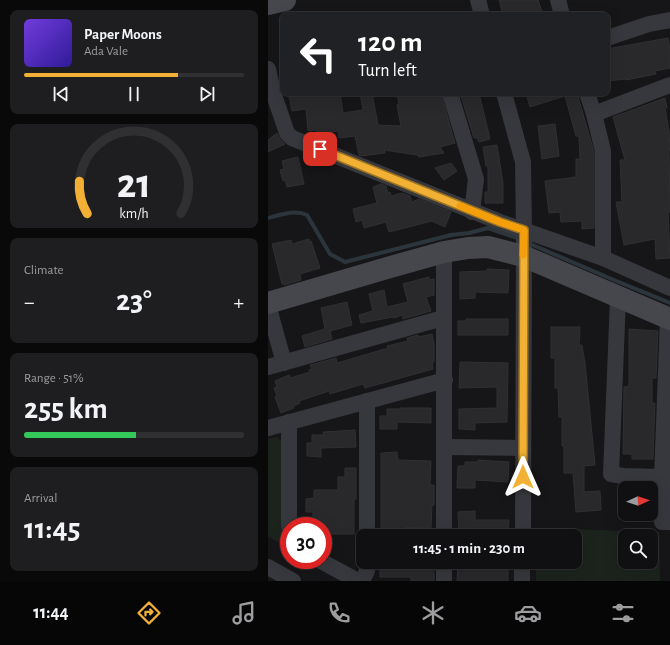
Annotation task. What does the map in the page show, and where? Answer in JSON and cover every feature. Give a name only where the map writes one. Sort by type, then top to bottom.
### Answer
[{"type":"street","points":[[268,4],[285,0]]},
{"type":"street","points":[[478,0],[481,12]]},
{"type":"street","points":[[558,0],[561,12]]},
{"type":"street","points":[[610,37],[649,24],[670,20]]},
{"type":"street","points":[[268,69],[278,91],[287,133],[292,138],[472,212],[603,258],[670,288]]},
{"type":"street","points":[[594,114],[670,85]]},
{"type":"street","points":[[451,96],[476,179],[472,212]]},
{"type":"street","points":[[505,96],[523,162],[522,529]]},
{"type":"street","points":[[587,96],[594,114],[603,151],[603,258]]},
{"type":"street","points":[[284,363],[268,304],[444,252],[468,248],[488,247],[523,256],[618,298],[669,318],[662,477],[662,522],[670,522]]},
{"type":"street","points":[[444,252],[444,529]]},
{"type":"street","points":[[618,298],[610,474],[623,476],[662,477]]},
{"type":"street","points":[[268,367],[443,318]]},
{"type":"street","points":[[268,428],[444,380]]},
{"type":"street","points":[[367,400],[367,529]]},
{"type":"street","points":[[289,422],[289,517]]},
{"type":"street","points":[[445,447],[523,448]]},
{"type":"street","points":[[268,567],[293,581]]},
{"type":"street","points":[[332,567],[358,581]]},
{"type":"street","points":[[362,581],[367,569]]},
{"type":"street","points":[[444,569],[444,581]]},
{"type":"street","points":[[522,569],[522,581]]},
{"type":"shaded area","points":[[277,437],[283,442],[284,517],[280,517],[280,543],[268,537],[268,439]]},
{"type":"shaded area","points":[[536,528],[567,529],[536,529]]},
{"type":"shaded area","points":[[582,529],[618,531],[618,569],[658,569],[659,532],[660,581],[536,581],[536,569],[582,569]]},
{"type":"building","points":[[499,0],[538,0],[542,12],[502,12]]},
{"type":"building","points":[[668,38],[670,68],[655,71],[656,74],[626,80],[610,81],[610,48]]},
{"type":"building","points":[[289,96],[340,96],[343,113],[363,110],[361,96],[373,96],[378,125],[401,126],[397,105],[399,104],[398,96],[442,96],[455,143],[440,147],[444,153],[419,157],[417,155],[384,150],[385,153],[361,156],[359,155],[355,136],[339,138],[338,131],[317,134],[317,130],[308,131],[306,109],[292,111]]},
{"type":"building","points":[[461,96],[480,96],[490,139],[479,142],[477,138],[474,138]]},
{"type":"building","points":[[527,96],[565,96],[530,107]]},
{"type":"building","points":[[565,96],[578,96],[594,152],[594,228],[582,229],[582,221],[561,222],[560,212],[549,213],[545,181],[576,177],[576,159],[580,159],[579,136],[576,136]]},
{"type":"building","points":[[665,98],[670,150],[670,212],[668,212],[670,258],[656,259],[655,239],[624,245],[616,202],[622,202],[620,160],[625,160],[613,117]]},
{"type":"building","points":[[555,124],[559,156],[542,159],[538,126]]},
{"type":"building","points":[[277,133],[285,144],[268,152],[268,140]]},
{"type":"building","points":[[497,145],[503,183],[503,203],[485,203],[485,192],[488,192],[488,166],[486,166],[483,147]]},
{"type":"building","points":[[298,157],[304,184],[287,187],[285,180],[283,181],[280,170],[284,169],[282,161]]},
{"type":"building","points":[[451,163],[457,171],[444,180],[435,168]]},
{"type":"building","points":[[381,184],[386,186],[388,193],[390,192],[391,196],[402,193],[410,196],[412,202],[419,199],[451,212],[445,227],[432,221],[389,232],[386,222],[364,228],[362,220],[356,222],[353,209],[377,203],[373,187]]},
{"type":"building","points":[[309,239],[320,268],[300,274],[301,280],[284,285],[282,284],[272,244],[291,240],[292,244]]},
{"type":"building","points":[[487,269],[509,270],[508,293],[475,292],[475,298],[460,299],[460,272],[487,271]]},
{"type":"building","points":[[429,277],[429,280],[434,279],[434,295],[426,297],[431,311],[403,319],[402,315],[394,318],[361,323],[359,315],[373,311],[369,294],[384,290],[387,307],[408,302],[403,284]]},
{"type":"building","points":[[347,302],[352,325],[330,331],[332,339],[305,347],[302,336],[325,329],[321,308]]},
{"type":"building","points":[[466,319],[508,319],[508,335],[458,335],[458,321],[466,321]]},
{"type":"building","points":[[551,327],[580,327],[579,345],[582,345],[585,363],[595,465],[584,466],[584,492],[600,491],[601,510],[576,512],[573,473],[564,473],[562,417],[559,417],[558,388],[555,388],[555,358],[551,358]]},
{"type":"building","points":[[629,329],[658,331],[656,378],[652,378],[652,403],[655,403],[653,459],[632,459],[632,454],[623,454],[624,387],[629,386]]},
{"type":"building","points":[[432,334],[434,344],[434,362],[432,363],[433,369],[365,388],[363,384],[330,394],[329,391],[299,401],[300,403],[293,406],[294,408],[281,413],[275,397],[277,396],[274,388],[277,387],[275,381],[289,375],[290,378],[310,372],[309,370],[312,369],[310,365],[336,358],[337,363],[388,348],[387,346],[408,341],[407,338],[418,335],[418,337]]},
{"type":"building","points":[[460,362],[508,363],[507,422],[475,423],[475,430],[459,429],[459,409],[497,408],[497,387],[459,388]]},
{"type":"building","points":[[431,408],[431,423],[397,422],[397,429],[380,429],[380,416],[387,416],[387,409]]},
{"type":"building","points":[[355,430],[356,447],[321,448],[321,457],[307,456],[307,443],[312,443],[312,435],[324,435],[323,432]]},
{"type":"building","points":[[397,452],[398,460],[431,461],[430,485],[434,485],[434,505],[432,505],[431,528],[398,527],[398,529],[381,529],[381,453]]},
{"type":"building","points":[[478,460],[509,462],[508,482],[475,480],[475,488],[457,488],[458,466],[465,466],[465,462],[478,462]]},
{"type":"building","points":[[345,468],[356,468],[354,534],[332,534],[332,517],[313,517],[313,512],[306,512],[306,499],[314,498],[314,490],[338,490],[338,477],[345,477]]},
{"type":"building","points":[[475,511],[475,520],[509,520],[508,529],[459,529],[458,512]]},
{"type":"building","points":[[380,569],[434,569],[434,581],[411,581],[411,577],[380,577]]},
{"type":"building","points":[[458,569],[508,569],[508,581],[457,581]]},
{"type":"waterway","points":[[268,218],[293,213],[302,213],[307,215],[330,254],[345,262],[451,235],[469,233],[488,228],[520,239]]},
{"type":"waterway","points":[[528,243],[670,303]]},
{"type":"slow traffic","points":[[460,206],[524,230],[523,255]]},
{"type":"route","points":[[320,149],[500,222],[524,230],[523,477]]}]
